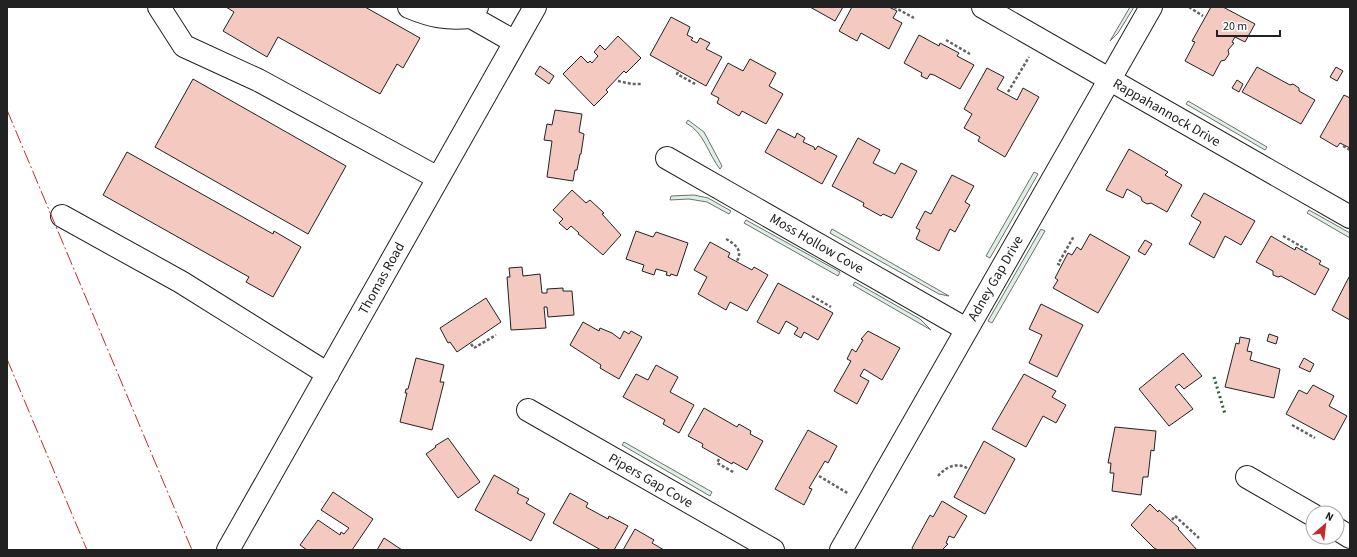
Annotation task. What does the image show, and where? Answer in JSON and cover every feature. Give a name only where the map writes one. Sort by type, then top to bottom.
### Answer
[{"type":"street","points":[[159,7],[184,46],[258,80],[438,178]]},
{"type":"street","points":[[409,7],[429,16],[456,18],[474,12],[515,42]]},
{"type":"street","name":"Thomas Road","points":[[228,550],[535,7]]},
{"type":"street","name":"Rappahannock Drive","points":[[984,7],[1350,217]]},
{"type":"street","name":"Adney Gap Drive","points":[[840,550],[1151,7]]},
{"type":"street","name":"Moss Hollow Cove","points":[[667,158],[966,329]]},
{"type":"street","points":[[62,216],[182,282],[328,374]]},
{"type":"street","name":"Pipers Gap Cove","points":[[528,410],[773,550]]},
{"type":"street","points":[[1247,477],[1305,511]]},
{"type":"path","points":[[894,7],[914,18]]},
{"type":"path","points":[[1189,7],[1203,16]]},
{"type":"path","points":[[946,40],[970,54]]},
{"type":"path","points":[[1008,92],[1032,52]]},
{"type":"path","points":[[678,72],[677,74],[697,85]]},
{"type":"path","points":[[618,80],[632,84],[642,84]]},
{"type":"path","points":[[1343,146],[1350,150]]},
{"type":"path","points":[[1060,265],[1058,264],[1074,236]]},
{"type":"path","points":[[1283,236],[1309,251]]},
{"type":"path","points":[[726,239],[737,246],[740,254],[738,261]]},
{"type":"path","points":[[812,296],[831,307]]},
{"type":"path","points":[[471,344],[474,348],[496,335]]},
{"type":"path","points":[[1292,425],[1315,438]]},
{"type":"path","points":[[719,459],[717,463],[735,473]]},
{"type":"path","points":[[938,476],[943,470],[952,466],[959,465],[967,468]]},
{"type":"path","points":[[819,476],[854,497]]},
{"type":"path","points":[[1172,520],[1175,516],[1199,538]]},
{"type":"green space","points":[[1130,7],[1134,7],[1118,33],[1110,41]]},
{"type":"green space","points":[[1188,101],[1267,147],[1265,150],[1186,104]]},
{"type":"green space","points":[[688,120],[704,132],[722,166],[720,169],[702,138],[686,123]]},
{"type":"green space","points":[[1034,172],[1038,174],[990,258],[986,256]]},
{"type":"green space","points":[[694,195],[708,198],[731,211],[729,214],[707,202],[689,199],[670,200],[671,196]]},
{"type":"green space","points":[[1309,210],[1350,233],[1350,238],[1307,213]]},
{"type":"green space","points":[[746,220],[840,272],[838,276],[744,223]]},
{"type":"green space","points":[[832,229],[949,296],[939,294],[830,233]]},
{"type":"green space","points":[[1041,229],[1045,231],[992,323],[988,321]]},
{"type":"green space","points":[[855,282],[920,319],[931,330],[853,285]]},
{"type":"green space","points":[[624,442],[712,492],[710,496],[622,445]]},
{"type":"building","points":[[226,7],[365,7],[420,38],[403,68],[397,64],[380,94],[278,37],[267,57],[223,31],[234,12]]},
{"type":"building","points":[[810,7],[843,7],[835,21]]},
{"type":"building","points":[[852,7],[889,7],[897,11],[893,18],[902,23],[889,49],[861,33],[857,41],[839,31]]},
{"type":"building","points":[[1211,7],[1223,7],[1255,24],[1245,42],[1235,37],[1232,42],[1234,43],[1228,50],[1229,54],[1225,60],[1221,61],[1213,76],[1185,61],[1195,42],[1192,41]]},
{"type":"building","points":[[671,17],[690,27],[687,35],[693,38],[691,40],[697,43],[700,38],[710,43],[706,49],[722,57],[706,86],[650,55]]},
{"type":"building","points":[[919,35],[939,46],[940,43],[959,53],[957,56],[974,65],[960,89],[934,75],[930,74],[927,79],[921,76],[922,73],[904,63]]},
{"type":"building","points":[[618,36],[641,58],[626,73],[624,71],[606,90],[608,92],[594,106],[563,74],[581,56],[588,63],[590,61],[592,63],[598,56],[594,52],[600,45],[605,50]]},
{"type":"building","points":[[750,59],[776,73],[769,86],[783,94],[766,124],[742,111],[739,116],[717,103],[719,98],[711,94],[728,63],[743,71]]},
{"type":"building","points":[[540,66],[554,76],[549,84],[535,74]]},
{"type":"building","points":[[1257,67],[1290,85],[1293,84],[1299,88],[1299,91],[1315,100],[1301,124],[1242,92]]},
{"type":"building","points":[[1336,67],[1343,71],[1337,81],[1330,77]]},
{"type":"building","points":[[987,68],[1004,77],[997,89],[1017,100],[1023,88],[1039,97],[1005,157],[978,141],[980,137],[964,128],[972,114],[964,109]]},
{"type":"building","points":[[193,79],[346,166],[308,234],[155,147]]},
{"type":"building","points":[[1237,80],[1243,84],[1239,92],[1232,88]]},
{"type":"building","points":[[1344,95],[1350,98],[1350,148],[1340,143],[1337,147],[1320,137]]},
{"type":"building","points":[[555,110],[582,114],[579,132],[584,134],[581,154],[577,170],[575,170],[573,181],[547,177],[552,141],[544,140],[547,124],[552,125]]},
{"type":"building","points":[[778,129],[795,138],[797,133],[805,138],[803,142],[814,147],[815,150],[818,146],[837,156],[822,184],[765,152]]},
{"type":"building","points":[[858,138],[880,150],[873,163],[895,174],[901,163],[917,171],[892,218],[883,214],[881,216],[863,206],[864,203],[832,186]]},
{"type":"building","points":[[1129,149],[1168,172],[1165,175],[1182,185],[1167,212],[1151,203],[1147,204],[1142,201],[1141,197],[1127,189],[1123,198],[1106,190]]},
{"type":"building","points":[[127,152],[273,234],[274,231],[301,247],[273,297],[246,282],[249,277],[103,195]]},
{"type":"building","points":[[952,175],[974,186],[965,202],[970,205],[955,232],[950,229],[939,251],[916,239],[920,230],[916,228],[925,211],[931,214]]},
{"type":"building","points":[[572,190],[586,203],[590,200],[604,213],[602,214],[621,235],[603,255],[578,234],[579,233],[571,226],[567,230],[559,223],[563,219],[553,210]]},
{"type":"building","points":[[1204,193],[1255,221],[1241,245],[1225,236],[1214,258],[1189,244],[1201,222],[1191,216]]},
{"type":"building","points":[[636,231],[653,237],[656,232],[688,243],[677,276],[671,274],[670,276],[666,275],[667,272],[656,269],[654,275],[642,271],[644,265],[626,259]]},
{"type":"building","points":[[1090,234],[1130,257],[1098,313],[1053,288],[1058,280],[1055,278],[1068,253],[1072,255],[1077,247],[1081,250]]},
{"type":"building","points":[[1271,236],[1295,250],[1296,247],[1321,261],[1319,264],[1329,269],[1315,295],[1281,276],[1278,277],[1273,275],[1273,271],[1256,262]]},
{"type":"building","points":[[1145,240],[1152,244],[1145,255],[1138,251]]},
{"type":"building","points":[[710,242],[730,253],[728,257],[752,270],[754,267],[768,275],[747,311],[730,302],[726,310],[698,294],[707,277],[694,270]]},
{"type":"building","points":[[522,267],[523,276],[540,274],[542,293],[547,293],[547,289],[563,288],[563,291],[572,291],[574,315],[548,317],[547,307],[544,307],[546,328],[511,330],[507,277],[510,277],[509,268]]},
{"type":"building","points":[[1350,277],[1350,320],[1332,310]]},
{"type":"building","points":[[778,283],[833,313],[818,340],[804,332],[801,338],[794,334],[798,328],[786,321],[779,334],[757,322]]},
{"type":"building","points":[[486,298],[501,322],[457,352],[450,342],[448,343],[440,328]]},
{"type":"building","points":[[1041,304],[1083,325],[1057,377],[1029,363],[1042,335],[1029,329]]},
{"type":"building","points":[[583,322],[599,331],[600,328],[612,333],[620,339],[624,331],[629,334],[631,331],[642,337],[619,379],[600,368],[601,365],[570,345]]},
{"type":"building","points":[[868,331],[900,348],[882,380],[864,369],[860,376],[869,381],[857,404],[834,391],[851,361],[847,359],[852,349],[856,352],[863,340],[861,339]]},
{"type":"building","points":[[1269,334],[1278,337],[1276,344],[1267,341]]},
{"type":"building","points":[[1240,337],[1250,339],[1247,351],[1252,352],[1250,360],[1280,369],[1274,398],[1225,387],[1236,343],[1239,344]]},
{"type":"building","points":[[1183,353],[1202,376],[1184,389],[1179,384],[1175,387],[1193,409],[1169,426],[1139,389]]},
{"type":"building","points":[[416,358],[444,365],[440,382],[444,382],[432,430],[400,422],[407,393],[405,393],[406,389],[408,389]]},
{"type":"building","points":[[1304,358],[1314,364],[1310,372],[1299,367]]},
{"type":"building","points":[[656,365],[678,377],[670,392],[694,405],[679,433],[663,424],[665,420],[623,397],[636,374],[648,380]]},
{"type":"building","points":[[1024,374],[1056,391],[1052,397],[1066,405],[1056,423],[1043,416],[1026,447],[992,429]]},
{"type":"building","points":[[1313,385],[1334,396],[1329,406],[1347,416],[1334,440],[1286,414],[1299,390],[1307,394]]},
{"type":"building","points":[[704,408],[737,427],[739,424],[751,431],[750,434],[763,441],[747,470],[733,462],[732,464],[702,447],[703,444],[688,436]]},
{"type":"building","points":[[1115,427],[1156,431],[1154,451],[1151,450],[1148,477],[1143,477],[1141,495],[1112,491],[1114,473],[1110,473],[1111,463],[1108,463]]},
{"type":"building","points":[[808,430],[837,446],[828,463],[825,461],[809,488],[812,489],[804,505],[775,489]]},
{"type":"building","points":[[448,438],[480,482],[458,498],[426,454]]},
{"type":"building","points":[[984,441],[1015,459],[985,514],[954,497]]},
{"type":"building","points":[[494,475],[519,489],[517,493],[529,499],[526,503],[545,514],[531,541],[475,510]]},
{"type":"building","points":[[333,492],[373,519],[352,550],[307,550],[300,545],[318,520],[340,535],[341,532],[344,534],[349,528],[321,510]]},
{"type":"building","points":[[570,493],[588,503],[586,507],[608,519],[609,516],[628,526],[614,550],[601,550],[553,523]]},
{"type":"building","points":[[942,501],[967,516],[954,538],[949,536],[946,543],[948,544],[942,550],[913,550],[912,548],[930,515],[933,517]]},
{"type":"building","points":[[1150,504],[1179,528],[1178,529],[1197,550],[1158,550],[1154,548],[1131,525]]},
{"type":"building","points":[[635,529],[654,540],[652,543],[664,550],[623,550]]},
{"type":"building","points":[[384,538],[402,550],[377,550]]},
{"type":"hedge","points":[[1214,377],[1225,414]]},
{"type":"power","points":[[7,110],[192,550]]},
{"type":"power","points":[[7,359],[87,550]]}]
